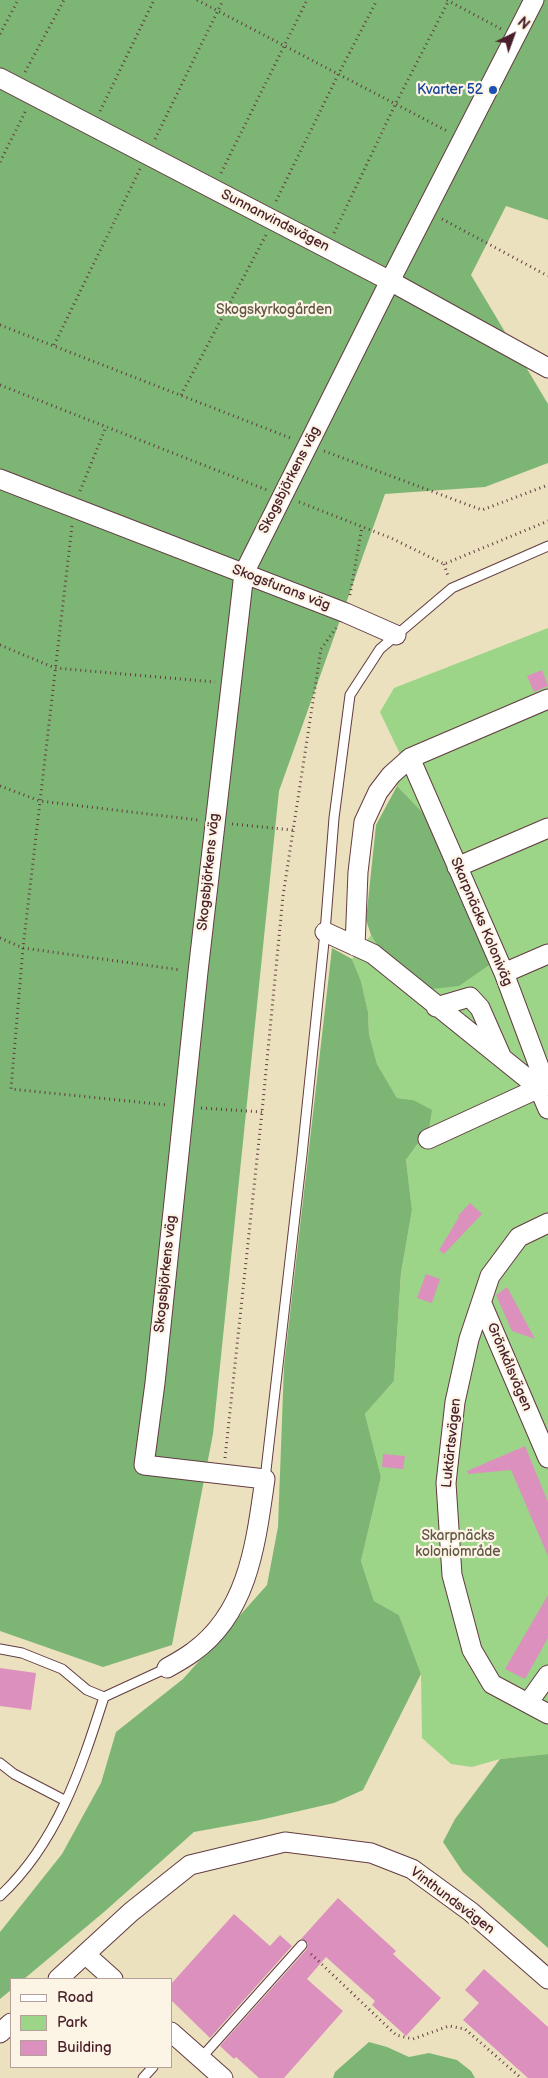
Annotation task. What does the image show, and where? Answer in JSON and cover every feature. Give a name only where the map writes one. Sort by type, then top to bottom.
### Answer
[{"type":"street","name":"Skogsbjörkens väg","points":[[265,1479],[144,1465],[155,1383],[198,972],[244,573],[390,281],[534,0]]},
{"type":"street","name":"Sunnanvindsvägen","points":[[8,83],[390,281],[548,368]]},
{"type":"street","name":"Skogsfurans väg","points":[[0,479],[346,613],[396,635]]},
{"type":"street","points":[[356,946],[358,872],[364,822],[378,792],[391,775],[410,758],[548,698]]},
{"type":"street","name":"Skarpnäcks Koloniväg","points":[[410,758],[504,973],[541,1072],[548,1109]]},
{"type":"street","points":[[457,867],[548,828]]},
{"type":"street","points":[[324,932],[373,954],[504,1061],[544,1086]]},
{"type":"street","points":[[504,973],[548,954]]},
{"type":"street","points":[[436,1006],[470,997],[480,1008],[504,1061]]},
{"type":"street","points":[[428,1139],[544,1086]]},
{"type":"street","name":"Luktärtsvägen","points":[[548,1223],[519,1237],[490,1276],[469,1339],[454,1411],[446,1484],[452,1575],[472,1650],[492,1684],[548,1714]]},
{"type":"street","name":"Grönkålsvägen","points":[[482,1304],[548,1458]]},
{"type":"street","points":[[167,1668],[194,1652],[221,1626],[244,1584],[256,1546],[265,1479]]},
{"type":"street","points":[[528,1703],[548,1675]]},
{"type":"street","name":"Vinthundsvägen","points":[[59,1978],[132,1912],[190,1865],[284,1842],[371,1853],[412,1869],[471,1912],[548,1979]]},
{"type":"street","points":[[85,1954],[112,1978]]},
{"type":"street","points":[[0,2033],[10,2024]]},
{"type":"street","points":[[174,2039],[201,2058],[224,2078]]},
{"type":"lane","points":[[265,1479],[284,1316],[334,818],[350,694],[380,649],[452,588],[548,546]]},
{"type":"lane","points":[[0,1649],[22,1653],[62,1669],[87,1690],[104,1697],[167,1668]]},
{"type":"lane","points":[[0,1896],[15,1882],[39,1851],[66,1801],[84,1762],[104,1697]]},
{"type":"lane","points":[[0,1763],[14,1774],[66,1801]]},
{"type":"lane","points":[[201,2058],[302,1945]]},
{"type":"lane","points":[[143,2078],[152,2068]]},
{"type":"path","points":[[0,34],[18,0]]},
{"type":"path","points":[[8,83],[44,39],[64,0]]},
{"type":"path","points":[[93,128],[154,0]]},
{"type":"path","points":[[197,0],[463,140]]},
{"type":"path","points":[[212,189],[307,0]]},
{"type":"path","points":[[181,395],[271,219],[338,75],[377,0]]},
{"type":"path","points":[[327,248],[395,105],[448,0],[515,37]]},
{"type":"path","points":[[0,162],[33,96]]},
{"type":"path","points":[[426,211],[548,276]]},
{"type":"path","points":[[0,325],[308,445],[482,510],[548,485]]},
{"type":"path","points":[[106,427],[74,507],[23,948],[11,1090],[184,1107],[262,1112]]},
{"type":"path","points":[[223,1474],[283,896],[321,648],[346,613],[362,527]]},
{"type":"path","points":[[0,645],[55,668],[231,683]]},
{"type":"path","points":[[0,786],[40,800],[293,830]]},
{"type":"path","points":[[0,938],[23,948],[198,972]]},
{"type":"path","points":[[302,1945],[396,2035],[413,2039],[449,2026],[465,2029],[521,2078]]},
{"type":"green space","name":"Skogskyrkogården","points":[[0,0],[548,0],[548,220],[506,206],[471,275],[548,404],[548,463],[485,487],[385,494],[279,791],[213,1434],[172,1645],[103,1667],[0,1631]]},
{"type":"green space","name":"Skarpnäcks koloniområde","points":[[548,628],[548,1754],[500,1759],[472,1767],[451,1764],[422,1738],[421,1674],[399,1615],[374,1601],[361,1561],[381,1477],[365,1414],[394,1381],[401,1273],[412,1210],[406,1160],[429,1128],[413,1100],[397,1098],[377,1064],[369,1034],[368,1012],[361,981],[352,959],[371,935],[382,954],[445,863],[429,819],[397,786],[399,752],[380,712],[394,688]]},
{"type":"green space","points":[[397,786],[429,819],[445,863],[470,915],[489,965],[459,986],[431,989],[382,954],[371,935],[366,920],[376,825]]},
{"type":"green space","points":[[332,948],[352,959],[361,981],[368,1012],[369,1034],[377,1064],[397,1098],[413,1100],[432,1110],[429,1128],[406,1160],[412,1210],[401,1273],[394,1381],[365,1414],[381,1477],[361,1561],[374,1601],[399,1615],[421,1674],[363,1790],[334,1803],[260,1820],[194,1832],[104,1912],[25,1978],[10,1978],[10,1991],[0,1999],[0,1932],[62,1854],[101,1783],[116,1732],[183,1679],[267,1585],[278,1527],[284,1366]]},
{"type":"green space","points":[[548,1754],[548,1948],[463,1872],[443,1842],[455,1819],[500,1759]]},
{"type":"green space","points":[[369,2042],[387,2047],[409,2057],[429,2053],[457,2060],[471,2071],[475,2078],[333,2078],[335,2072]]},
{"type":"building","points":[[542,670],[548,686],[534,692],[527,676]]},
{"type":"building","points":[[470,1203],[482,1214],[444,1254],[439,1250],[458,1216]]},
{"type":"building","points":[[426,1274],[440,1279],[432,1303],[417,1298]]},
{"type":"building","points":[[507,1287],[535,1339],[512,1331],[496,1295]]},
{"type":"building","points":[[525,1446],[548,1502],[548,1556],[511,1470],[468,1474],[467,1471]]},
{"type":"building","points":[[383,1454],[405,1456],[403,1469],[382,1467]]},
{"type":"building","points":[[548,1595],[548,1638],[525,1679],[505,1669]]},
{"type":"building","points":[[0,1668],[36,1673],[31,1710],[0,1706]]},
{"type":"building","points":[[338,1898],[396,1951],[393,1954],[441,1998],[406,2036],[372,2005],[375,2001],[326,1957],[307,1979],[343,2011],[284,2078],[259,2078],[236,2057],[234,2059],[220,2046],[307,1949],[308,1943],[301,1939]]},
{"type":"building","points":[[234,1914],[270,1946],[280,1935],[292,1946],[210,2038],[172,2001],[172,1983]]},
{"type":"building","points":[[484,1969],[548,2027],[548,2078],[528,2078],[463,2020],[479,2003],[465,1990]]},
{"type":"place","name":"Kvarter 52","points":[[493,90]]}]
